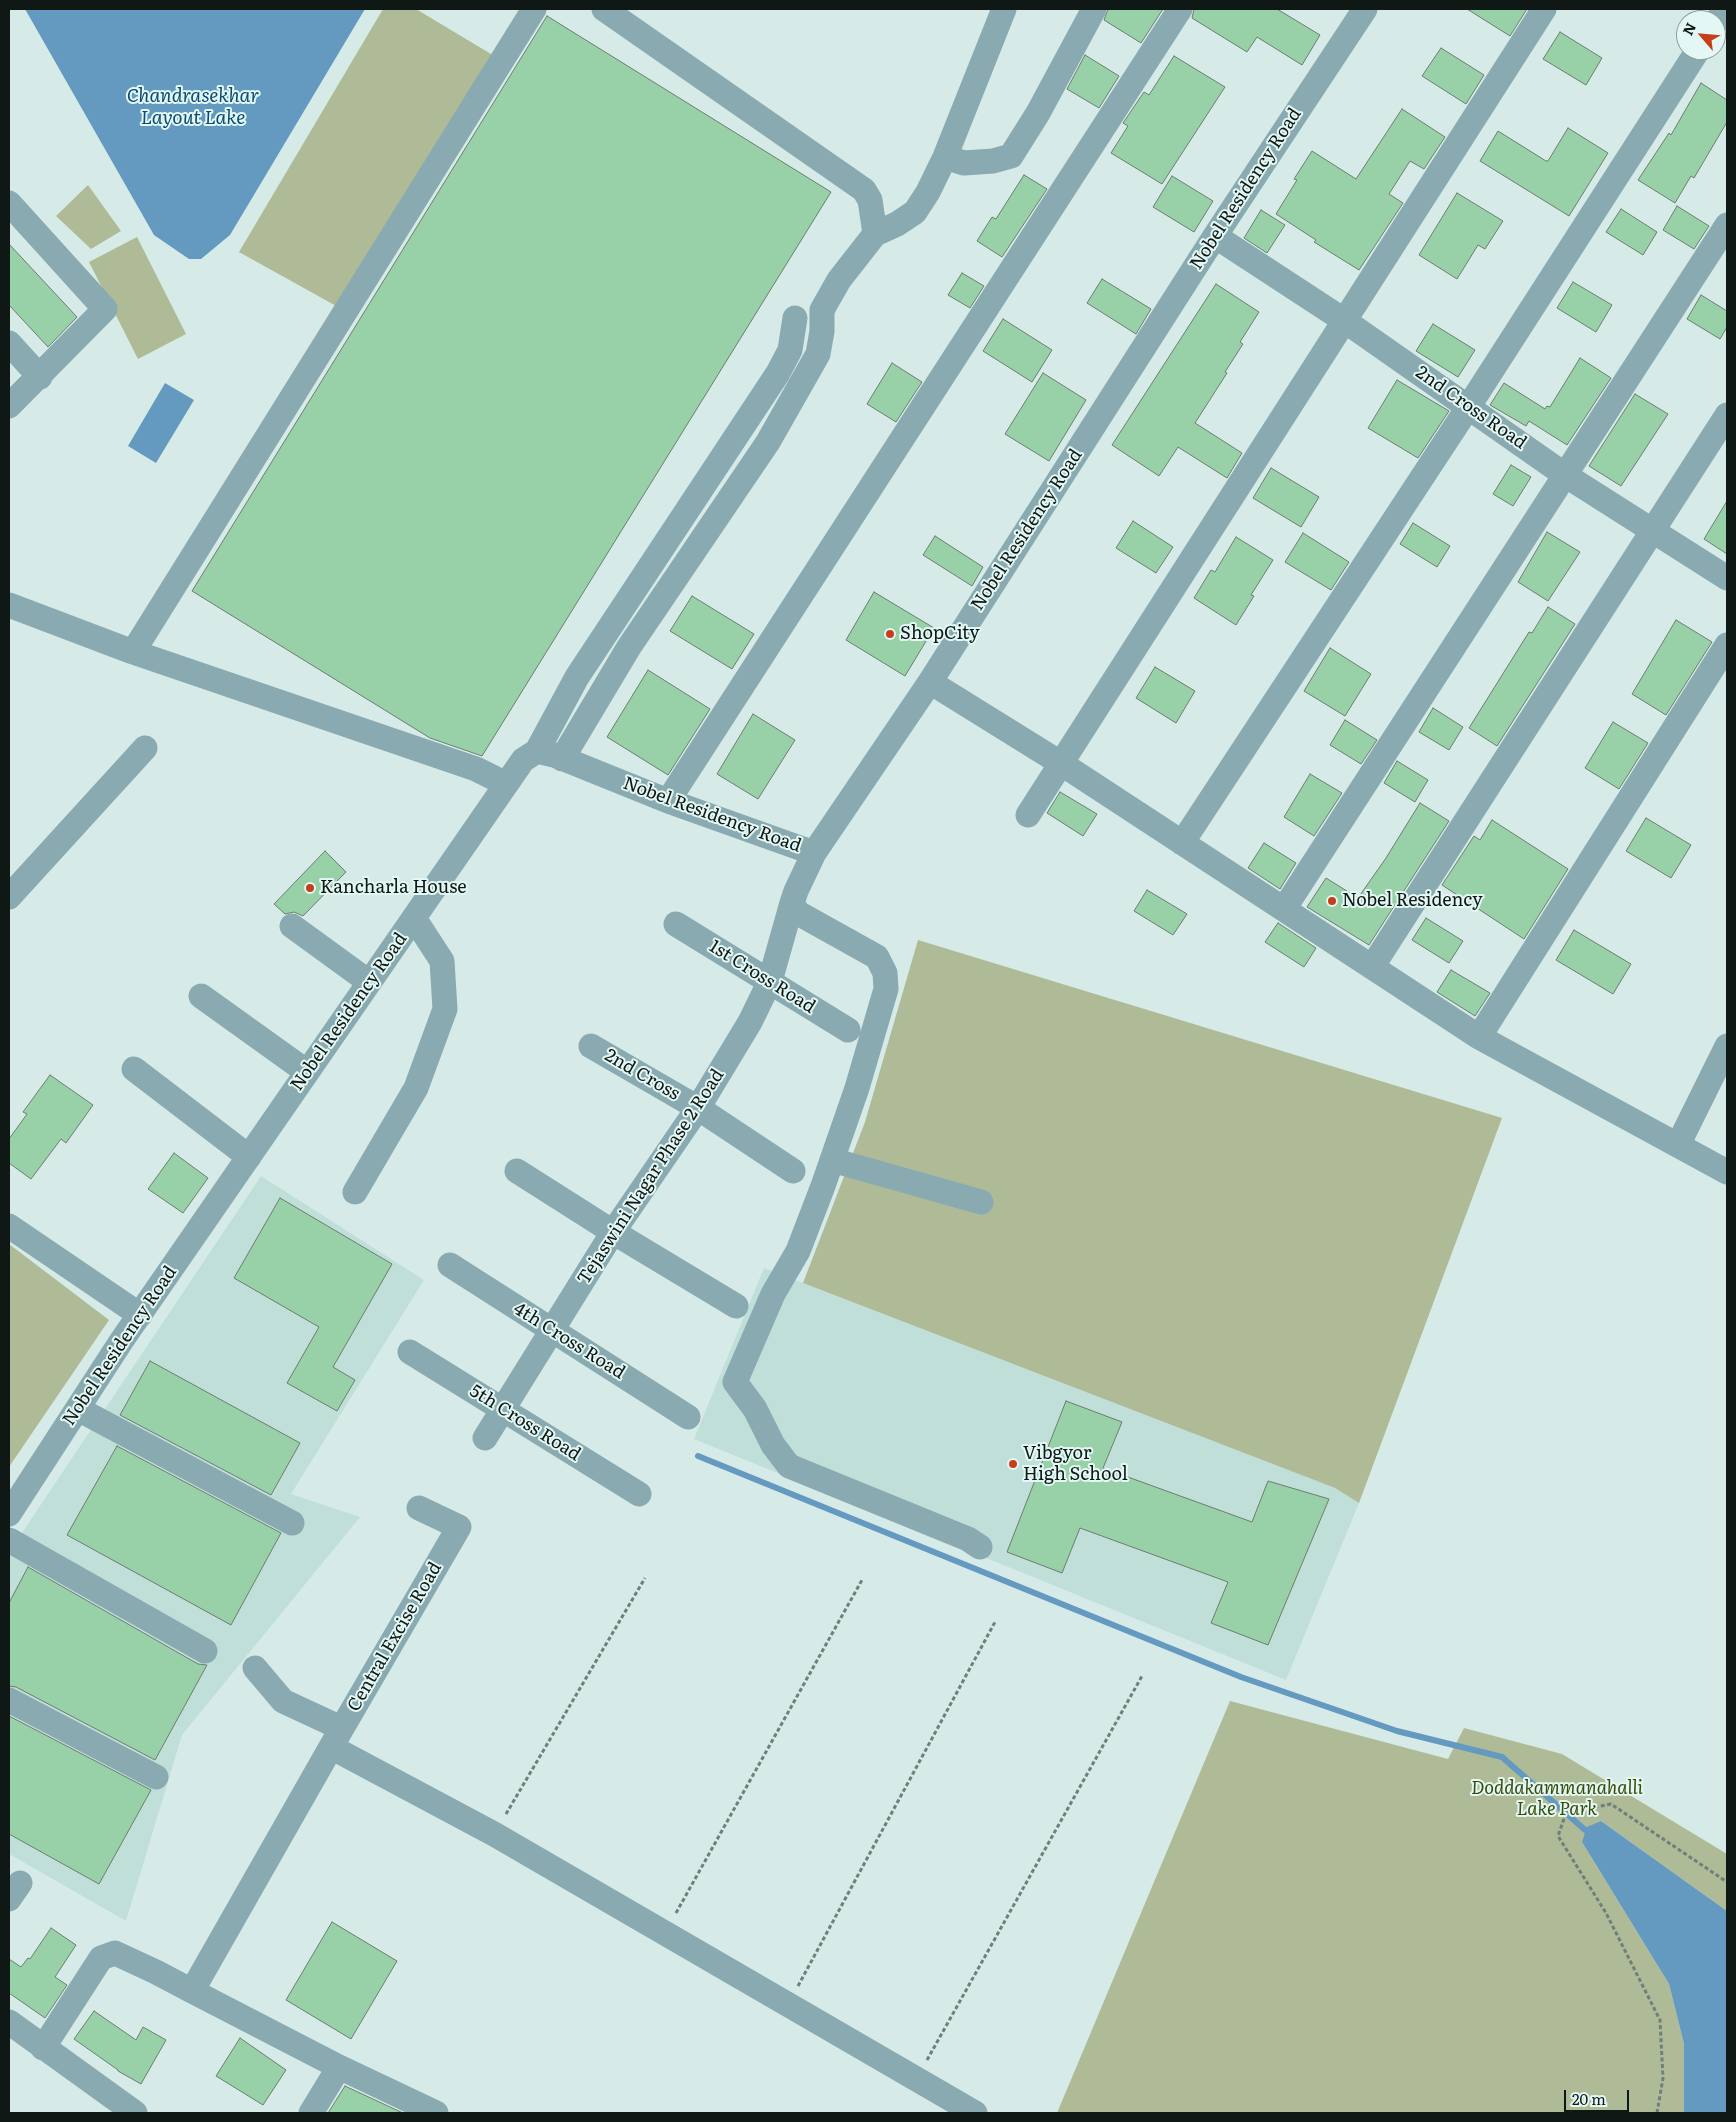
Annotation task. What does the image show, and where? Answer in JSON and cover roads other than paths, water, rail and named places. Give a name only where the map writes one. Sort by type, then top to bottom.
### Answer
[{"type":"street","points":[[133,652],[534,9]]},
{"type":"street","points":[[604,9],[864,190],[870,200],[875,234]]},
{"type":"street","points":[[562,758],[629,647],[768,442],[818,354],[822,331],[822,310],[839,280],[875,234],[897,224],[915,212],[928,192],[945,157],[1004,9]]},
{"type":"street","points":[[945,157],[964,163],[994,161],[1012,156],[1038,113],[1094,9]]},
{"type":"street","points":[[668,801],[1180,9]]},
{"type":"street","name":"Nobel Residency Road","points":[[9,1514],[140,1315],[523,760],[537,751],[562,758],[668,801],[814,853],[930,682],[1215,236],[1365,9]]},
{"type":"street","points":[[1028,816],[1544,9]]},
{"type":"street","points":[[1182,843],[1469,406],[1692,60]]},
{"type":"street","points":[[9,203],[105,309],[40,377],[9,406]]},
{"type":"street","points":[[1284,909],[1727,225]]},
{"type":"street","name":"2nd Cross Road","points":[[1215,236],[1345,321],[1565,475],[1727,578]]},
{"type":"street","points":[[537,751],[577,677],[778,373],[790,350],[795,318]]},
{"type":"street","points":[[9,343],[40,377]]},
{"type":"street","points":[[1372,967],[1727,415]]},
{"type":"street","points":[[9,605],[133,652],[429,754],[468,782],[502,790]]},
{"type":"street","points":[[1479,1037],[1727,645]]},
{"type":"street","points":[[930,682],[1062,764],[1479,1037],[1727,1172]]},
{"type":"street","points":[[9,897],[145,748]]},
{"type":"street","name":"Tejaswini Nagar Phase 2 Road","points":[[485,1438],[613,1232],[698,1108],[750,1022],[770,982],[796,891],[814,853]]},
{"type":"street","points":[[792,903],[798,913],[877,957],[885,973],[886,989],[860,1079],[798,1250],[773,1294],[735,1382],[755,1409],[773,1445],[789,1466],[968,1539],[980,1547]]},
{"type":"street","points":[[356,1192],[416,1088],[445,1009],[442,961],[414,918]]},
{"type":"street","name":"1st Cross Road","points":[[676,924],[848,1030]]},
{"type":"street","points":[[292,926],[369,982]]},
{"type":"street","points":[[201,996],[308,1072]]},
{"type":"street","name":"2nd Cross","points":[[591,1046],[698,1108],[793,1171]]},
{"type":"street","points":[[1678,1145],[1727,1046]]},
{"type":"street","points":[[134,1068],[249,1157]]},
{"type":"street","points":[[832,1160],[981,1202]]},
{"type":"street","points":[[517,1171],[613,1232],[736,1306]]},
{"type":"street","points":[[9,1226],[140,1315]]},
{"type":"street","name":"4th Cross Road","points":[[450,1266],[688,1416]]},
{"type":"street","name":"5th Cross Road","points":[[410,1352],[639,1494]]},
{"type":"street","points":[[78,1409],[292,1523]]},
{"type":"street","name":"Central Excise Road","points":[[192,1991],[459,1526],[418,1508]]},
{"type":"street","points":[[9,1540],[205,1651]]},
{"type":"street","points":[[255,1668],[283,1701],[336,1738],[494,1834],[976,2113]]},
{"type":"street","points":[[9,1700],[156,1777]]},
{"type":"street","points":[[43,2048],[101,1958],[115,1953],[156,1972],[339,2067],[436,2113]]},
{"type":"street","points":[[9,2022],[136,2113]]},
{"type":"street","points":[[311,2113],[339,2067]]},
{"type":"water","name":"Chandrasekhar Layout Lake","points":[[25,9],[365,9],[230,235],[201,259],[189,259],[154,235]]},
{"type":"water","points":[[165,383],[194,400],[156,463],[128,446]]},
{"type":"water","points":[[1601,1821],[1727,1911],[1727,2113],[1684,2113],[1684,2044],[1669,1984],[1582,1842],[1587,1827]]},
{"type":"waterway","points":[[698,1456],[1241,1677],[1397,1731],[1502,1757],[1592,1836]]},
{"type":"place","name":"ShopCity","points":[[890,634]]},
{"type":"place","name":"Kancharla House","points":[[310,888]]},
{"type":"place","name":"Nobel Residency","points":[[1332,901]]},
{"type":"place","name":"Vibgyor High School","points":[[1013,1464]]},
{"type":"park label","name":"Doddakammanahalli Lake Park","points":[[1557,1799]]}]
